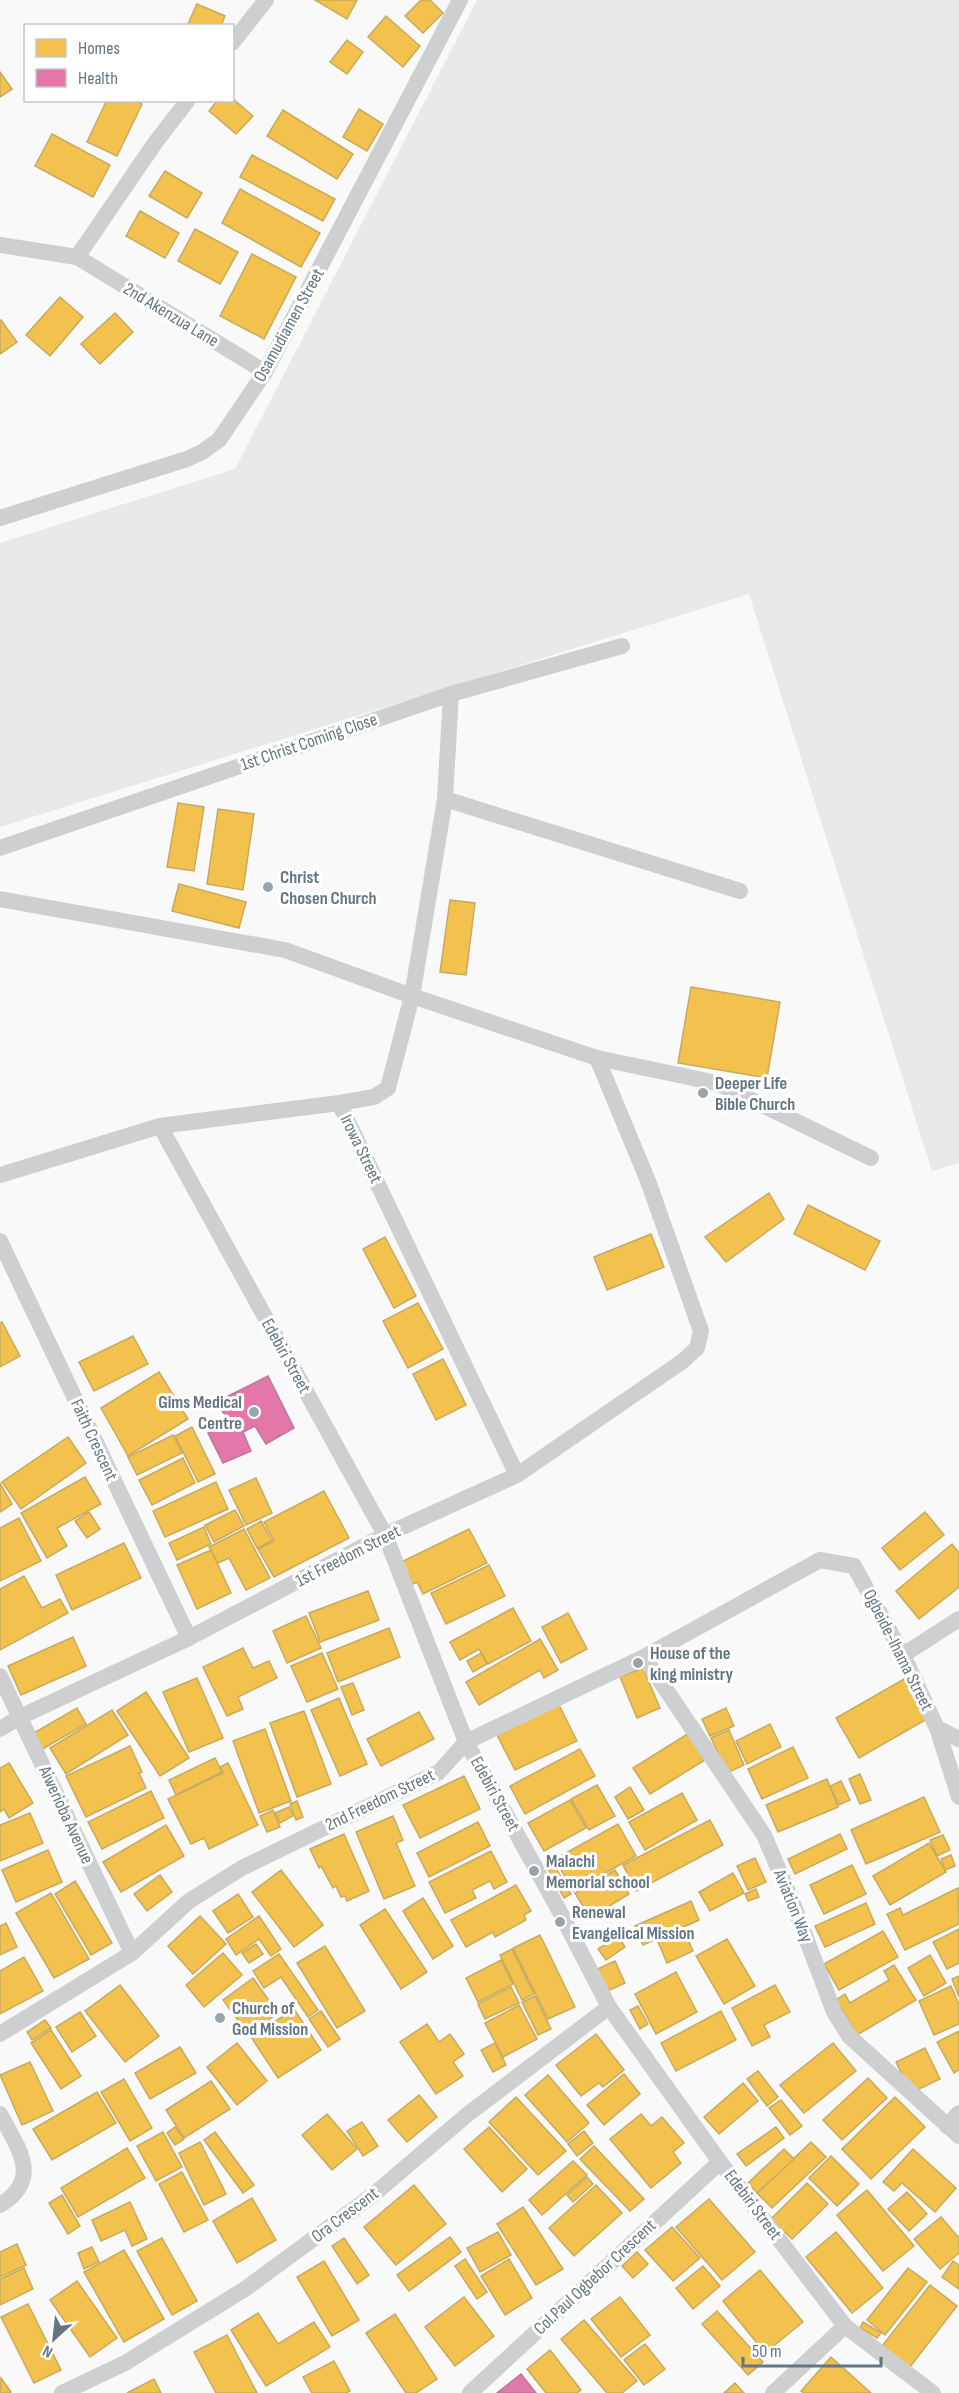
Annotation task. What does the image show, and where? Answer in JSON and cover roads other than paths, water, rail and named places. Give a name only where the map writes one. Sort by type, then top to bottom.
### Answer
[{"type":"street","points":[[234,40],[266,0]]},
{"type":"street","name":"Osamudiamen Street","points":[[0,518],[187,459],[219,440],[265,372],[460,0]]},
{"type":"street","points":[[77,257],[155,143],[186,102]]},
{"type":"street","name":"2nd Akenzua Lane","points":[[0,245],[77,257],[265,372]]},
{"type":"street","name":"1st Christ Coming Close","points":[[0,848],[451,694],[622,646]]},
{"type":"street","points":[[339,1103],[374,1097],[388,1088],[412,996],[445,799],[451,694]]},
{"type":"street","points":[[445,799],[740,891]]},
{"type":"street","points":[[0,899],[285,950],[412,996],[597,1058],[717,1083],[871,1158]]},
{"type":"street","name":"1st Freedom Street","points":[[0,1729],[20,1717],[189,1638],[385,1535],[518,1475],[683,1361],[697,1348],[701,1331],[648,1181],[597,1058]]},
{"type":"street","name":"Irowa Street","points":[[0,1175],[160,1126],[339,1103],[518,1475]]},
{"type":"street","name":"Edebiri Street","points":[[160,1126],[385,1535],[466,1742],[560,1912],[609,2007],[720,2162],[845,2326],[933,2393]]},
{"type":"street","name":"Faith Crescent","points":[[0,1241],[189,1638]]},
{"type":"street","name":"2nd Freedom Street","points":[[0,2034],[132,1953],[189,1901],[242,1868],[439,1772],[466,1742],[644,1657],[820,1560],[836,1564]]},
{"type":"street","name":"Ogbeide-Ihama Street","points":[[836,1564],[854,1566],[903,1655],[937,1728],[959,1739]]},
{"type":"street","points":[[903,1655],[959,1619]]},
{"type":"street","name":"Aviation Way","points":[[644,1657],[764,1834],[834,2012],[849,2036],[953,2131]]},
{"type":"street","name":"Aiwerioba Avenue","points":[[0,1676],[132,1953]]},
{"type":"street","points":[[937,1728],[959,1797]]},
{"type":"street","name":"Ora Crescent","points":[[62,2393],[125,2363],[245,2289],[373,2195],[468,2114],[609,2007]]},
{"type":"street","points":[[953,2131],[959,2113]]},
{"type":"street","points":[[0,2114],[25,2164],[24,2179],[18,2190],[0,2205]]},
{"type":"street","name":"Col.Paul Ogbebor Crescent","points":[[470,2393],[720,2162]]},
{"type":"street","points":[[773,2393],[845,2326]]},
{"type":"place","name":"Christ Chosen Church","points":[[268,887]]},
{"type":"place","name":"Deeper Life Bible Church","points":[[703,1093]]},
{"type":"place","name":"Gims Medical Centre","points":[[254,1412]]},
{"type":"place","name":"House of the king ministry","points":[[638,1663]]},
{"type":"place","name":"Malachi Memorial school","points":[[534,1871]]},
{"type":"place","name":"Renewal Evangelical Mission","points":[[560,1922]]},
{"type":"place","name":"Church of God Mission","points":[[220,2018]]}]
